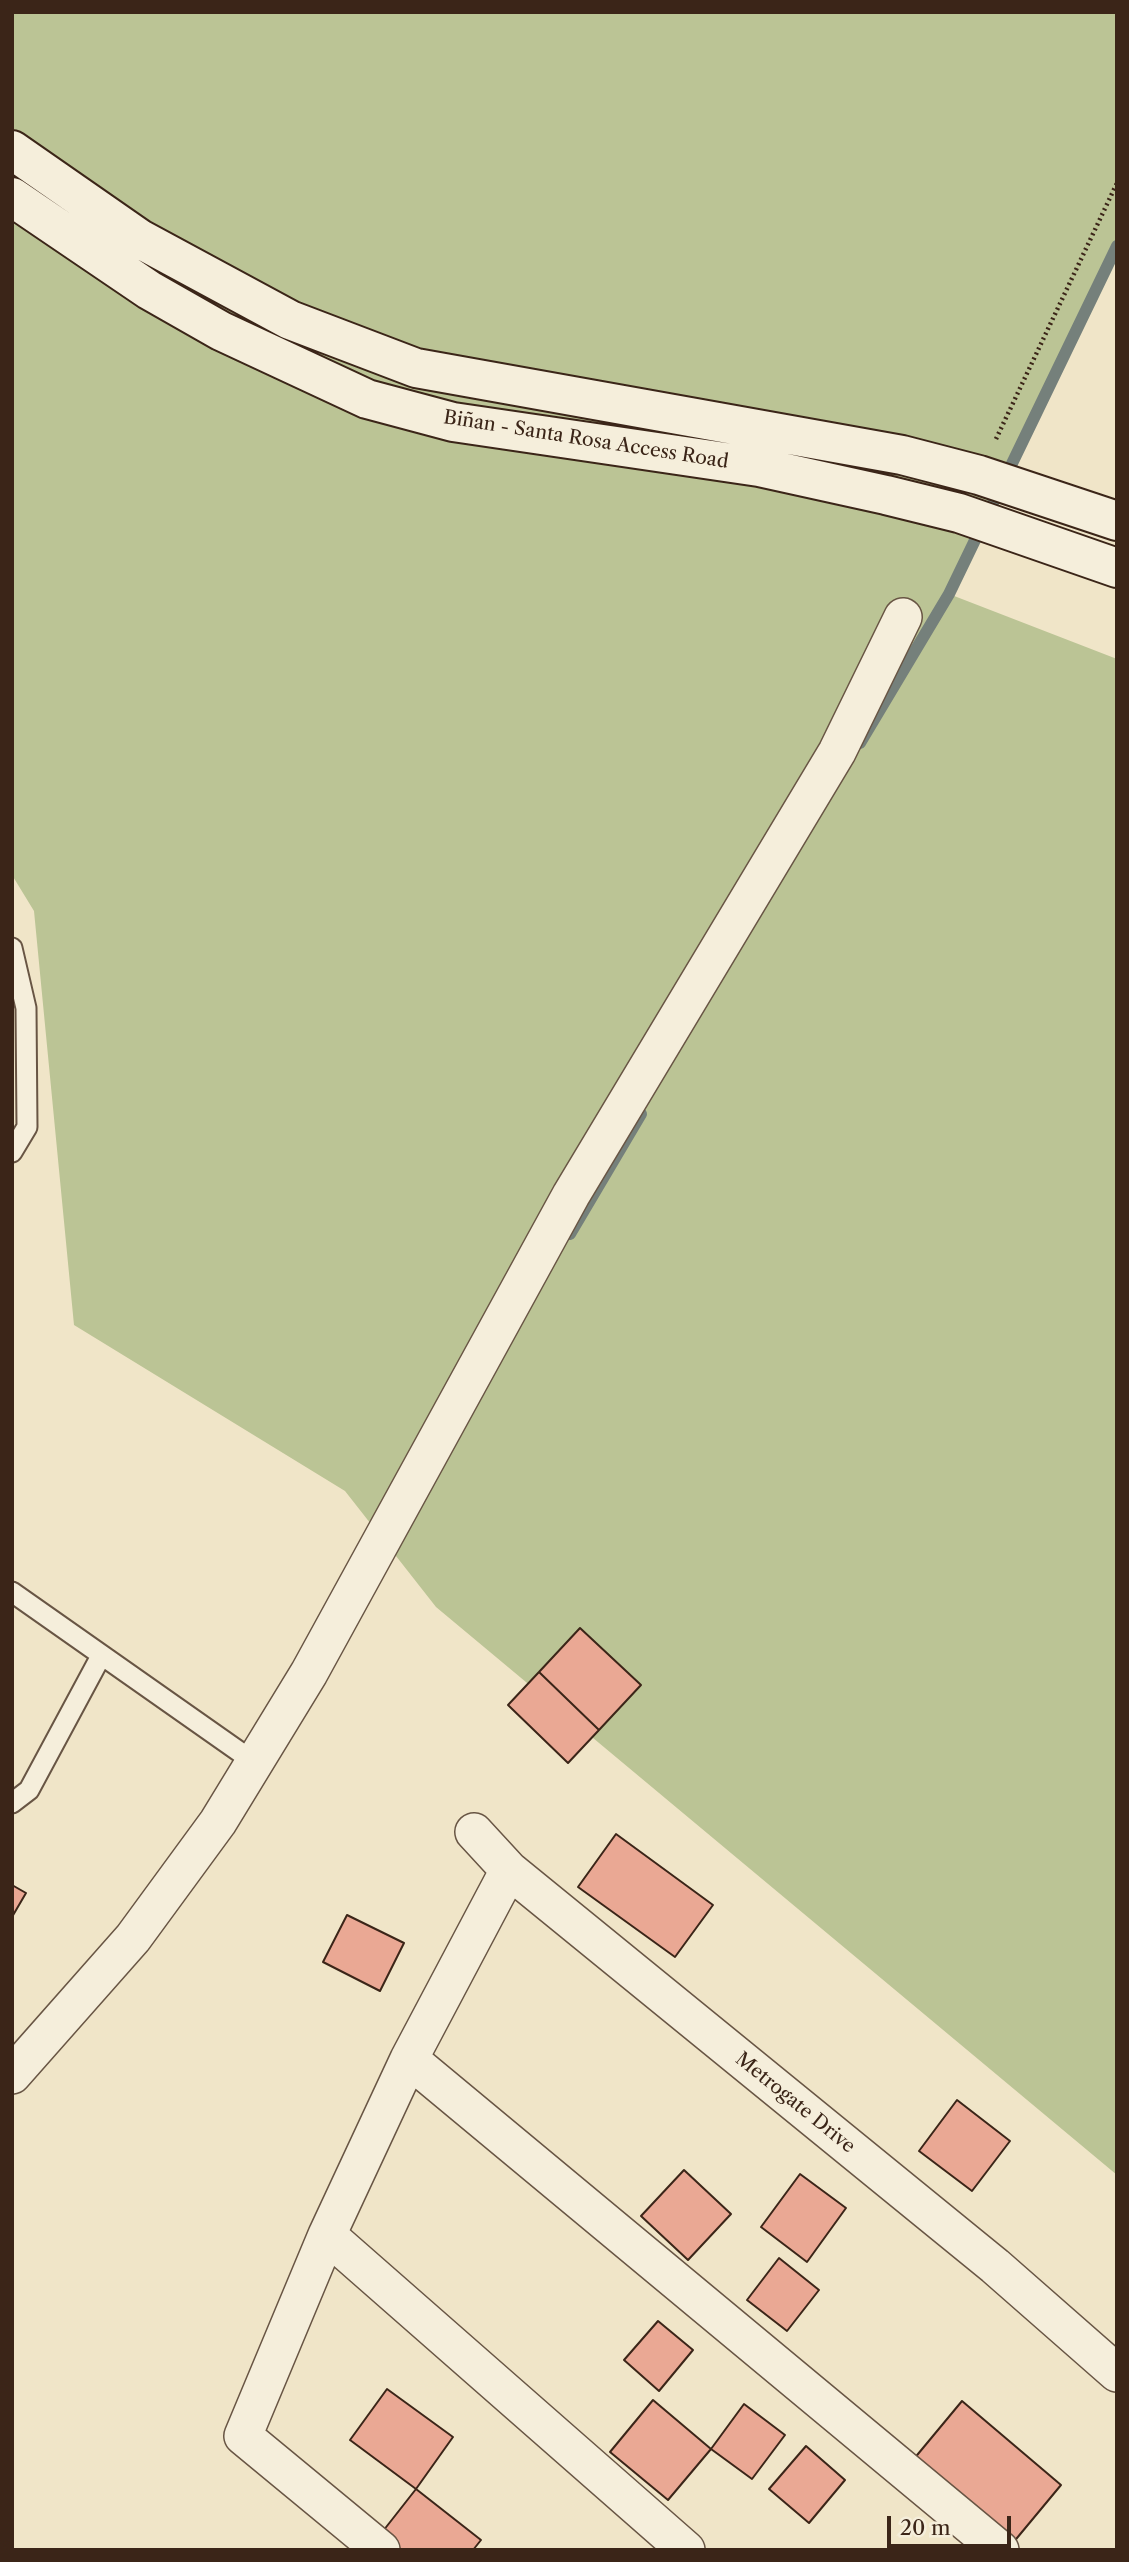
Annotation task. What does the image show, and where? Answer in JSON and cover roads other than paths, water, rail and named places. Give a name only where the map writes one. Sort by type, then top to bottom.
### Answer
[{"type":"main road","name":"Biñan - Santa Rosa Access Road","points":[[12,150],[221,331],[367,399],[453,422],[760,467],[960,513],[1117,568]]},
{"type":"main road","name":"Biñan - Santa Rosa Access Road","points":[[12,197],[131,255],[416,368],[902,455],[979,475],[1117,521]]},
{"type":"main road","points":[[960,513],[979,475]]},
{"type":"street","points":[[12,2075],[134,1938],[218,1822],[376,1553],[571,1195],[837,752],[903,617]]},
{"type":"street","name":"Metrogate Drive","points":[[474,1832],[509,1870],[995,2266],[1117,2373]]},
{"type":"street","points":[[381,2550],[243,2435],[327,2235],[409,2059],[509,1870]]},
{"type":"street","points":[[409,2059],[1000,2550]]},
{"type":"street","points":[[327,2235],[687,2550]]},
{"type":"lane","points":[[12,948],[26,1008],[27,1127],[12,1152]]},
{"type":"lane","points":[[12,1592],[254,1762]]},
{"type":"lane","points":[[12,1804],[29,1790],[101,1656]]},
{"type":"waterway","points":[[860,743],[949,594],[1117,246]]},
{"type":"waterway","points":[[570,1234],[641,1114]]}]
